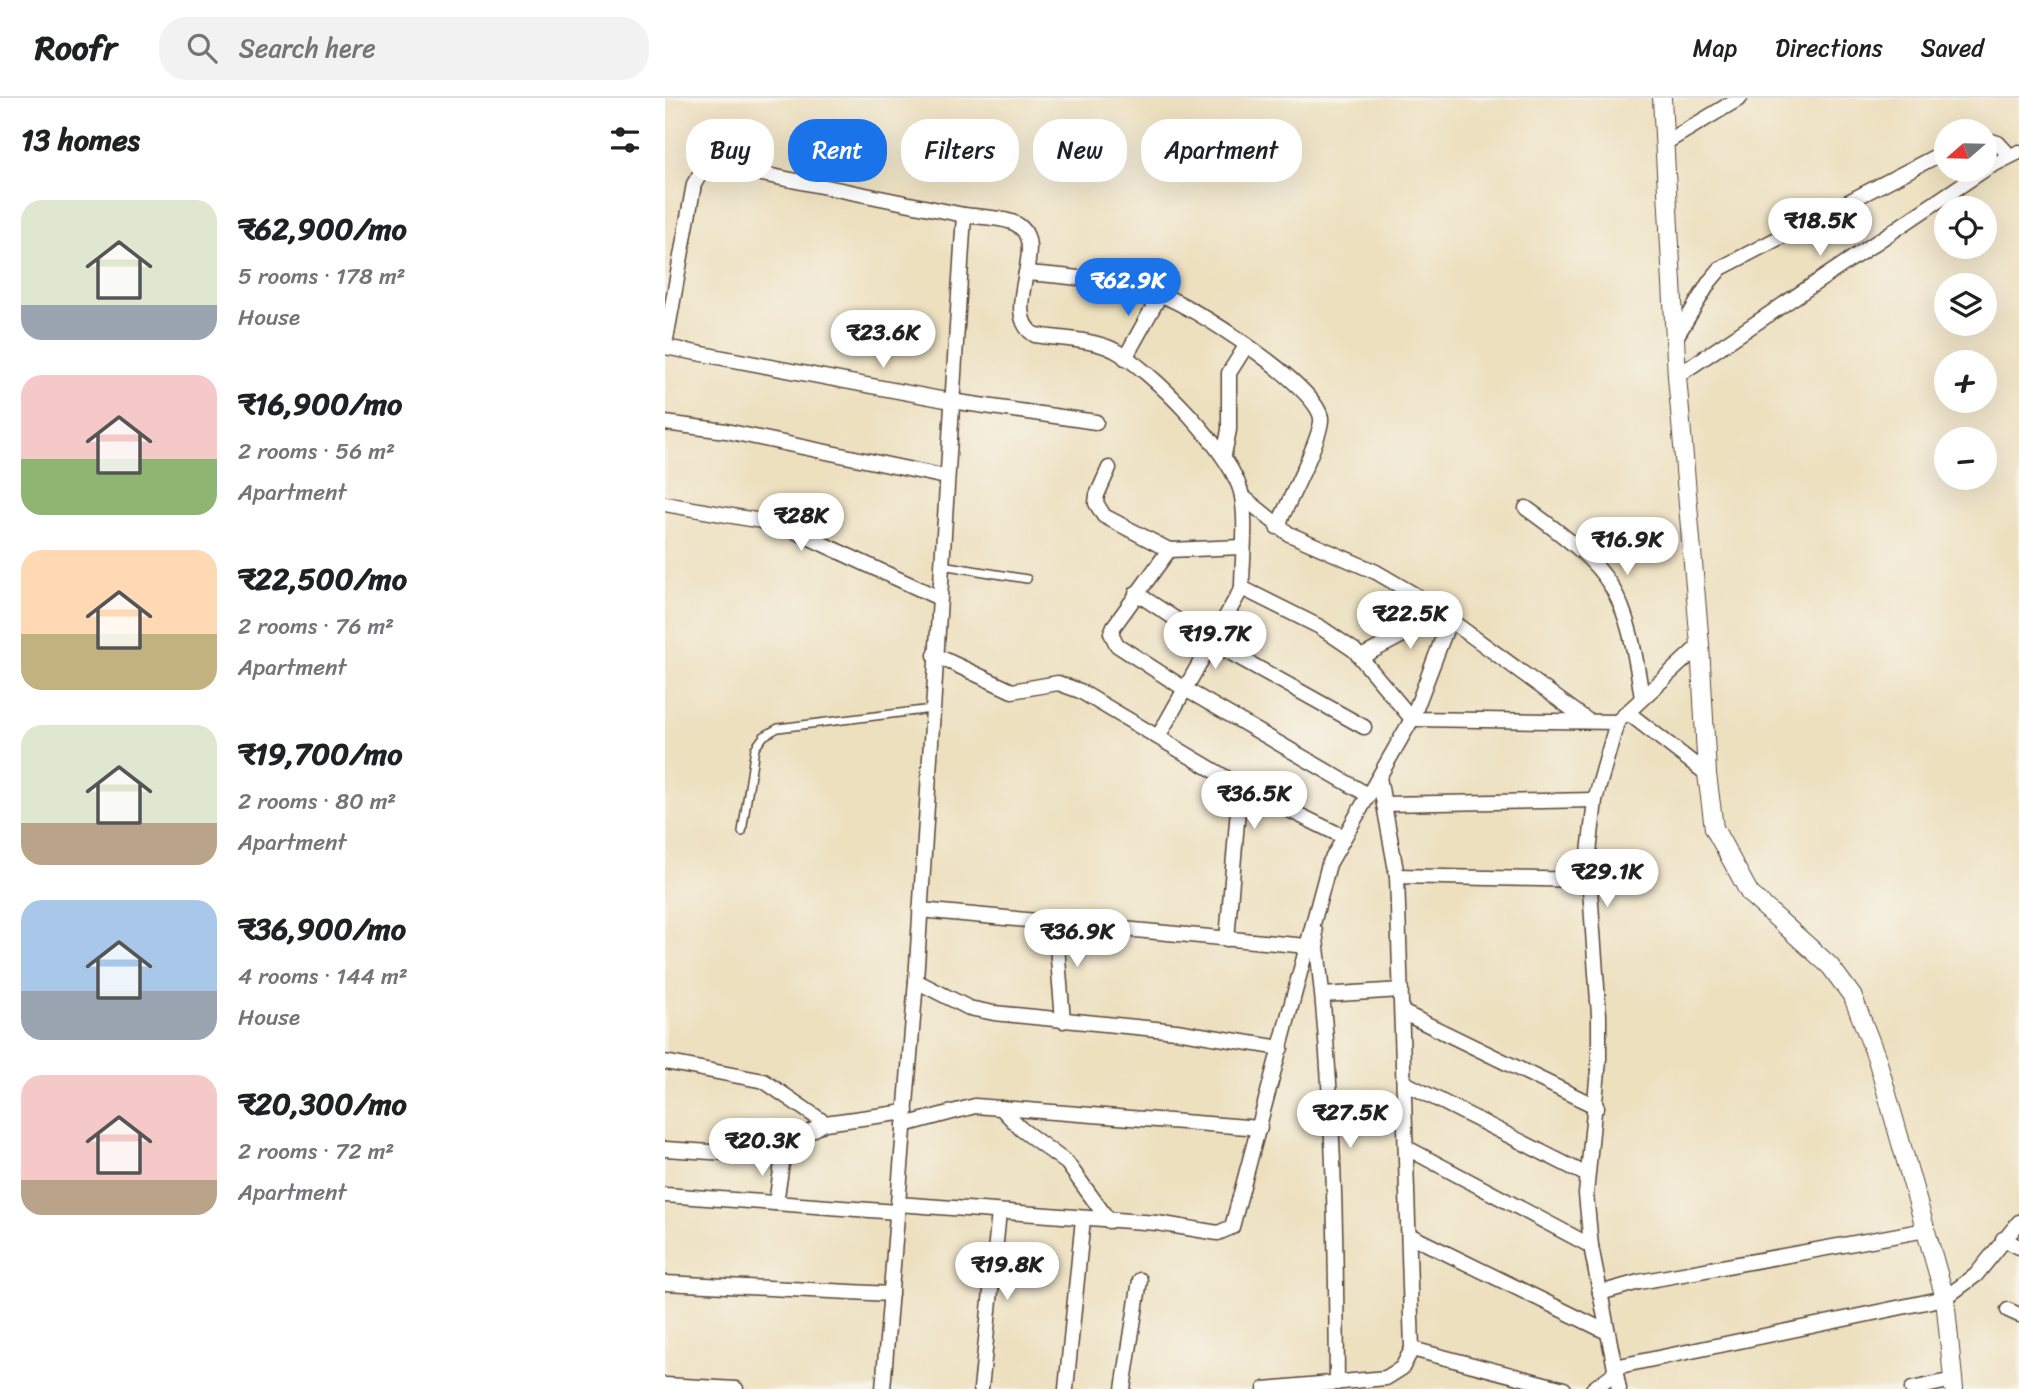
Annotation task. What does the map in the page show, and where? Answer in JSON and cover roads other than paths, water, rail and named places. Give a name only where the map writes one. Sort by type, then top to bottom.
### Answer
[{"type":"street","points":[[1662,98],[1677,376],[1700,645],[1707,775],[1714,828],[1750,894],[1830,965],[1853,997],[1877,1059],[1945,1298],[1953,1384],[1912,1389]]},
{"type":"street","points":[[1665,143],[1740,98]]},
{"type":"street","points":[[1997,143],[2014,154],[1997,162]]},
{"type":"street","points":[[1675,339],[1710,281],[1721,268],[1934,156]]},
{"type":"street","points":[[1096,422],[951,401],[665,346],[694,184],[705,166],[713,164],[1018,226],[1026,235],[1030,246],[1021,314],[1027,330],[1035,335],[1101,345],[1125,358],[1205,432],[1224,455],[1243,496],[1277,527],[1377,572],[1447,617],[1536,686],[1588,721]]},
{"type":"street","points":[[1677,376],[1965,182]]},
{"type":"street","points":[[883,1389],[916,981],[964,215]]},
{"type":"street","points":[[1026,273],[1085,277],[1160,295],[1198,313],[1246,346],[1308,395],[1321,416],[1321,426],[1277,527]]},
{"type":"street","points":[[1125,358],[1160,295]]},
{"type":"street","points":[[1224,455],[1229,430],[1229,373],[1246,346]]},
{"type":"street","points":[[665,423],[726,431],[946,477]]},
{"type":"street","points":[[1109,468],[1097,495],[1098,509],[1104,516],[1169,551],[1242,547]]},
{"type":"street","points":[[1157,737],[1242,588],[1243,496]]},
{"type":"street","points":[[665,505],[761,521],[799,533],[939,598]]},
{"type":"street","points":[[1526,508],[1579,546],[1612,584],[1627,618],[1642,698]]},
{"type":"street","points":[[1169,551],[1114,626],[1113,640],[1185,689],[1369,795]]},
{"type":"street","points":[[1242,588],[1320,627],[1361,657],[1412,719],[1588,721],[1622,717],[1707,775]]},
{"type":"street","points":[[1136,593],[1211,642],[1364,727]]},
{"type":"street","points":[[1361,657],[1447,617]]},
{"type":"street","points":[[665,1195],[776,1203],[999,1212],[1224,1232],[1237,1216],[1329,864],[1412,719],[1447,617]]},
{"type":"street","points":[[1619,1389],[1591,1246],[1587,1175],[1597,1107],[1599,1015],[1587,880],[1595,800],[1622,717],[1700,645]]},
{"type":"street","points":[[935,655],[1011,691],[1058,683],[1069,687],[1240,786],[1344,837]]},
{"type":"street","points":[[1265,1389],[1378,1380],[1397,1374],[1409,1360],[1412,1349],[1411,1236],[1397,876],[1379,777]]},
{"type":"street","points":[[1227,939],[1240,786]]},
{"type":"street","points":[[1384,804],[1595,800]]},
{"type":"street","points":[[1397,876],[1587,880]]},
{"type":"street","points":[[920,909],[1307,946]]},
{"type":"street","points":[[1055,921],[1063,1021]]},
{"type":"street","points":[[1314,921],[1323,995],[1336,1201],[1337,1383]]},
{"type":"street","points":[[916,981],[969,1008],[1023,1018],[1176,1031],[1281,1048]]},
{"type":"street","points":[[1323,995],[1401,990]]},
{"type":"street","points":[[1402,1012],[1597,1107]]},
{"type":"street","points":[[665,1062],[764,1081],[825,1123]]},
{"type":"street","points":[[1405,1083],[1587,1175]]},
{"type":"street","points":[[665,1149],[783,1157],[791,1155],[806,1134],[825,1123],[905,1118],[975,1107],[1261,1128]]},
{"type":"street","points":[[1001,1108],[1021,1129],[1067,1163],[1109,1221]]},
{"type":"street","points":[[1407,1148],[1591,1246]]},
{"type":"street","points":[[776,1203],[783,1157]]},
{"type":"street","points":[[981,1389],[999,1212]]},
{"type":"street","points":[[1066,1389],[1083,1219]]},
{"type":"street","points":[[1593,1389],[1615,1369],[1945,1298],[1971,1281],[2019,1222]]},
{"type":"street","points":[[1600,1293],[1639,1282],[1926,1230]]},
{"type":"street","points":[[1411,1236],[1607,1332]]},
{"type":"street","points":[[2003,1239],[2019,1247]]},
{"type":"street","points":[[1123,1389],[1140,1280]]},
{"type":"street","points":[[665,1283],[891,1294]]},
{"type":"street","points":[[1412,1349],[1529,1385],[1564,1389]]},
{"type":"street","points":[[1397,1374],[1399,1389]]},
{"type":"street","points":[[665,1385],[736,1389]]},
{"type":"lane","points":[[941,565],[1027,579]]},
{"type":"lane","points":[[742,832],[755,748],[764,736],[778,728],[932,709]]}]
